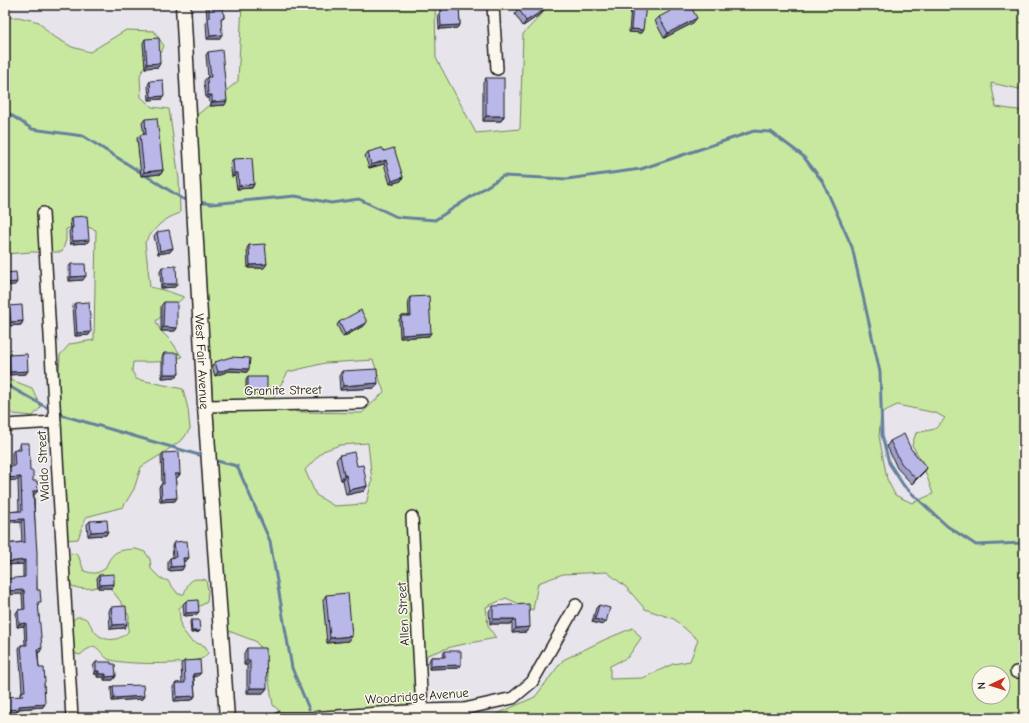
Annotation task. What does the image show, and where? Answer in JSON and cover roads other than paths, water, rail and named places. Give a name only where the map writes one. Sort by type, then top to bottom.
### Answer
[{"type":"street","name":"West Fair Avenue","points":[[183,5],[205,406],[227,718]]},
{"type":"street","points":[[493,5],[497,69]]},
{"type":"street","name":"Waldo Street","points":[[43,213],[72,718]]},
{"type":"street","name":"Granite Street","points":[[205,406],[362,403]]},
{"type":"street","points":[[5,425],[55,422]]},
{"type":"street","name":"Allen Street","points":[[412,517],[422,710]]},
{"type":"street","name":"Woodridge Avenue","points":[[280,718],[310,718],[422,710],[464,709],[513,698],[532,682],[576,605]]},
{"type":"waterway","points":[[5,111],[32,129],[83,136],[183,199],[190,200]]},
{"type":"waterway","points":[[198,202],[211,204],[295,196],[331,203],[359,199],[397,217],[435,220],[503,176],[567,179],[641,169],[754,131],[771,132],[803,156],[823,182],[852,247],[880,372],[882,435],[889,463],[904,486],[947,526],[976,545],[1024,543]]},
{"type":"waterway","points":[[5,384],[46,407]]},
{"type":"waterway","points":[[58,414],[199,455]]},
{"type":"waterway","points":[[217,461],[237,466],[270,541],[292,668],[309,709]]}]
